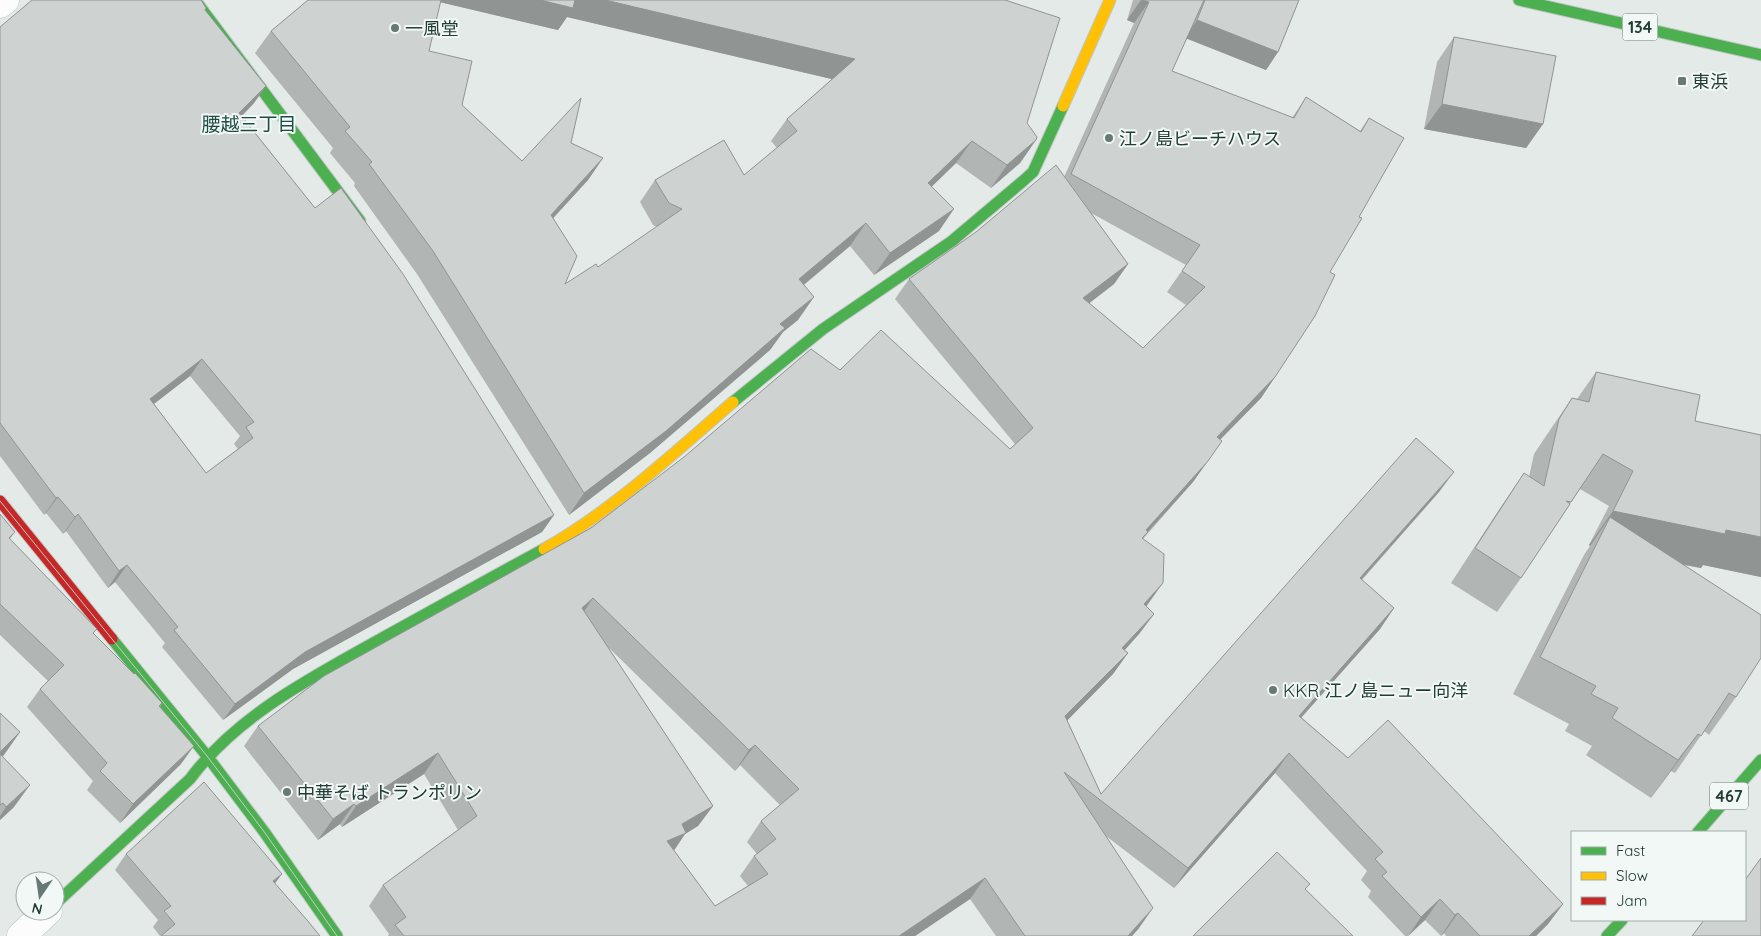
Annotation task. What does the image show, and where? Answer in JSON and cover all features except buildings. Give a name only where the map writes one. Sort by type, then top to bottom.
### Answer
[{"type":"main road","points":[[195,0],[366,229]]},
{"type":"main road","points":[[65,895],[190,779],[207,756],[231,734],[301,683],[562,533],[660,465],[770,370],[823,329],[952,240],[1033,172],[1110,0]]},
{"type":"main road","name":"134","points":[[1519,0],[1761,55]]},
{"type":"main road","points":[[0,501],[207,756],[265,833],[337,936]]},
{"type":"main road","name":"467","points":[[1699,831],[1761,760]]},
{"type":"main road","points":[[1607,936],[1621,921]]},
{"type":"street","points":[[0,4],[5,0]]},
{"type":"street","points":[[20,936],[37,921]]},
{"type":"tram line","points":[[0,501],[207,756],[265,833],[337,936]]},
{"type":"traffic: fast","points":[[195,0],[360,221]]},
{"type":"traffic: fast","points":[[1519,0],[1761,55]]},
{"type":"traffic: fast","points":[[733,402],[823,329],[952,241],[1023,181],[1033,172],[1063,106]]},
{"type":"traffic: fast","points":[[65,895],[190,779],[209,756],[231,735],[254,716],[331,666],[544,549]]},
{"type":"traffic: fast","points":[[112,639],[207,756],[265,833],[337,936]]},
{"type":"traffic: fast","points":[[1699,831],[1761,760]]},
{"type":"traffic: fast","points":[[1607,936],[1621,921]]},
{"type":"traffic: slow","points":[[1063,106],[1110,0]]},
{"type":"traffic: slow","points":[[544,549],[569,534],[618,499],[733,402]]},
{"type":"traffic: jam","points":[[0,501],[112,639]]},
{"type":"place","name":"一風堂","points":[[395,28]]},
{"type":"place","name":"東浜","points":[[1682,81]]},
{"type":"place","name":"江ノ島ビーチハウス","points":[[1109,138]]},
{"type":"place","name":"KKR 江ノ島ニュー向洋","points":[[1273,690]]},
{"type":"place","name":"中華そば トランポリン","points":[[287,792]]},
{"type":"district","name":"腰越三丁目","points":[[249,124]]}]
